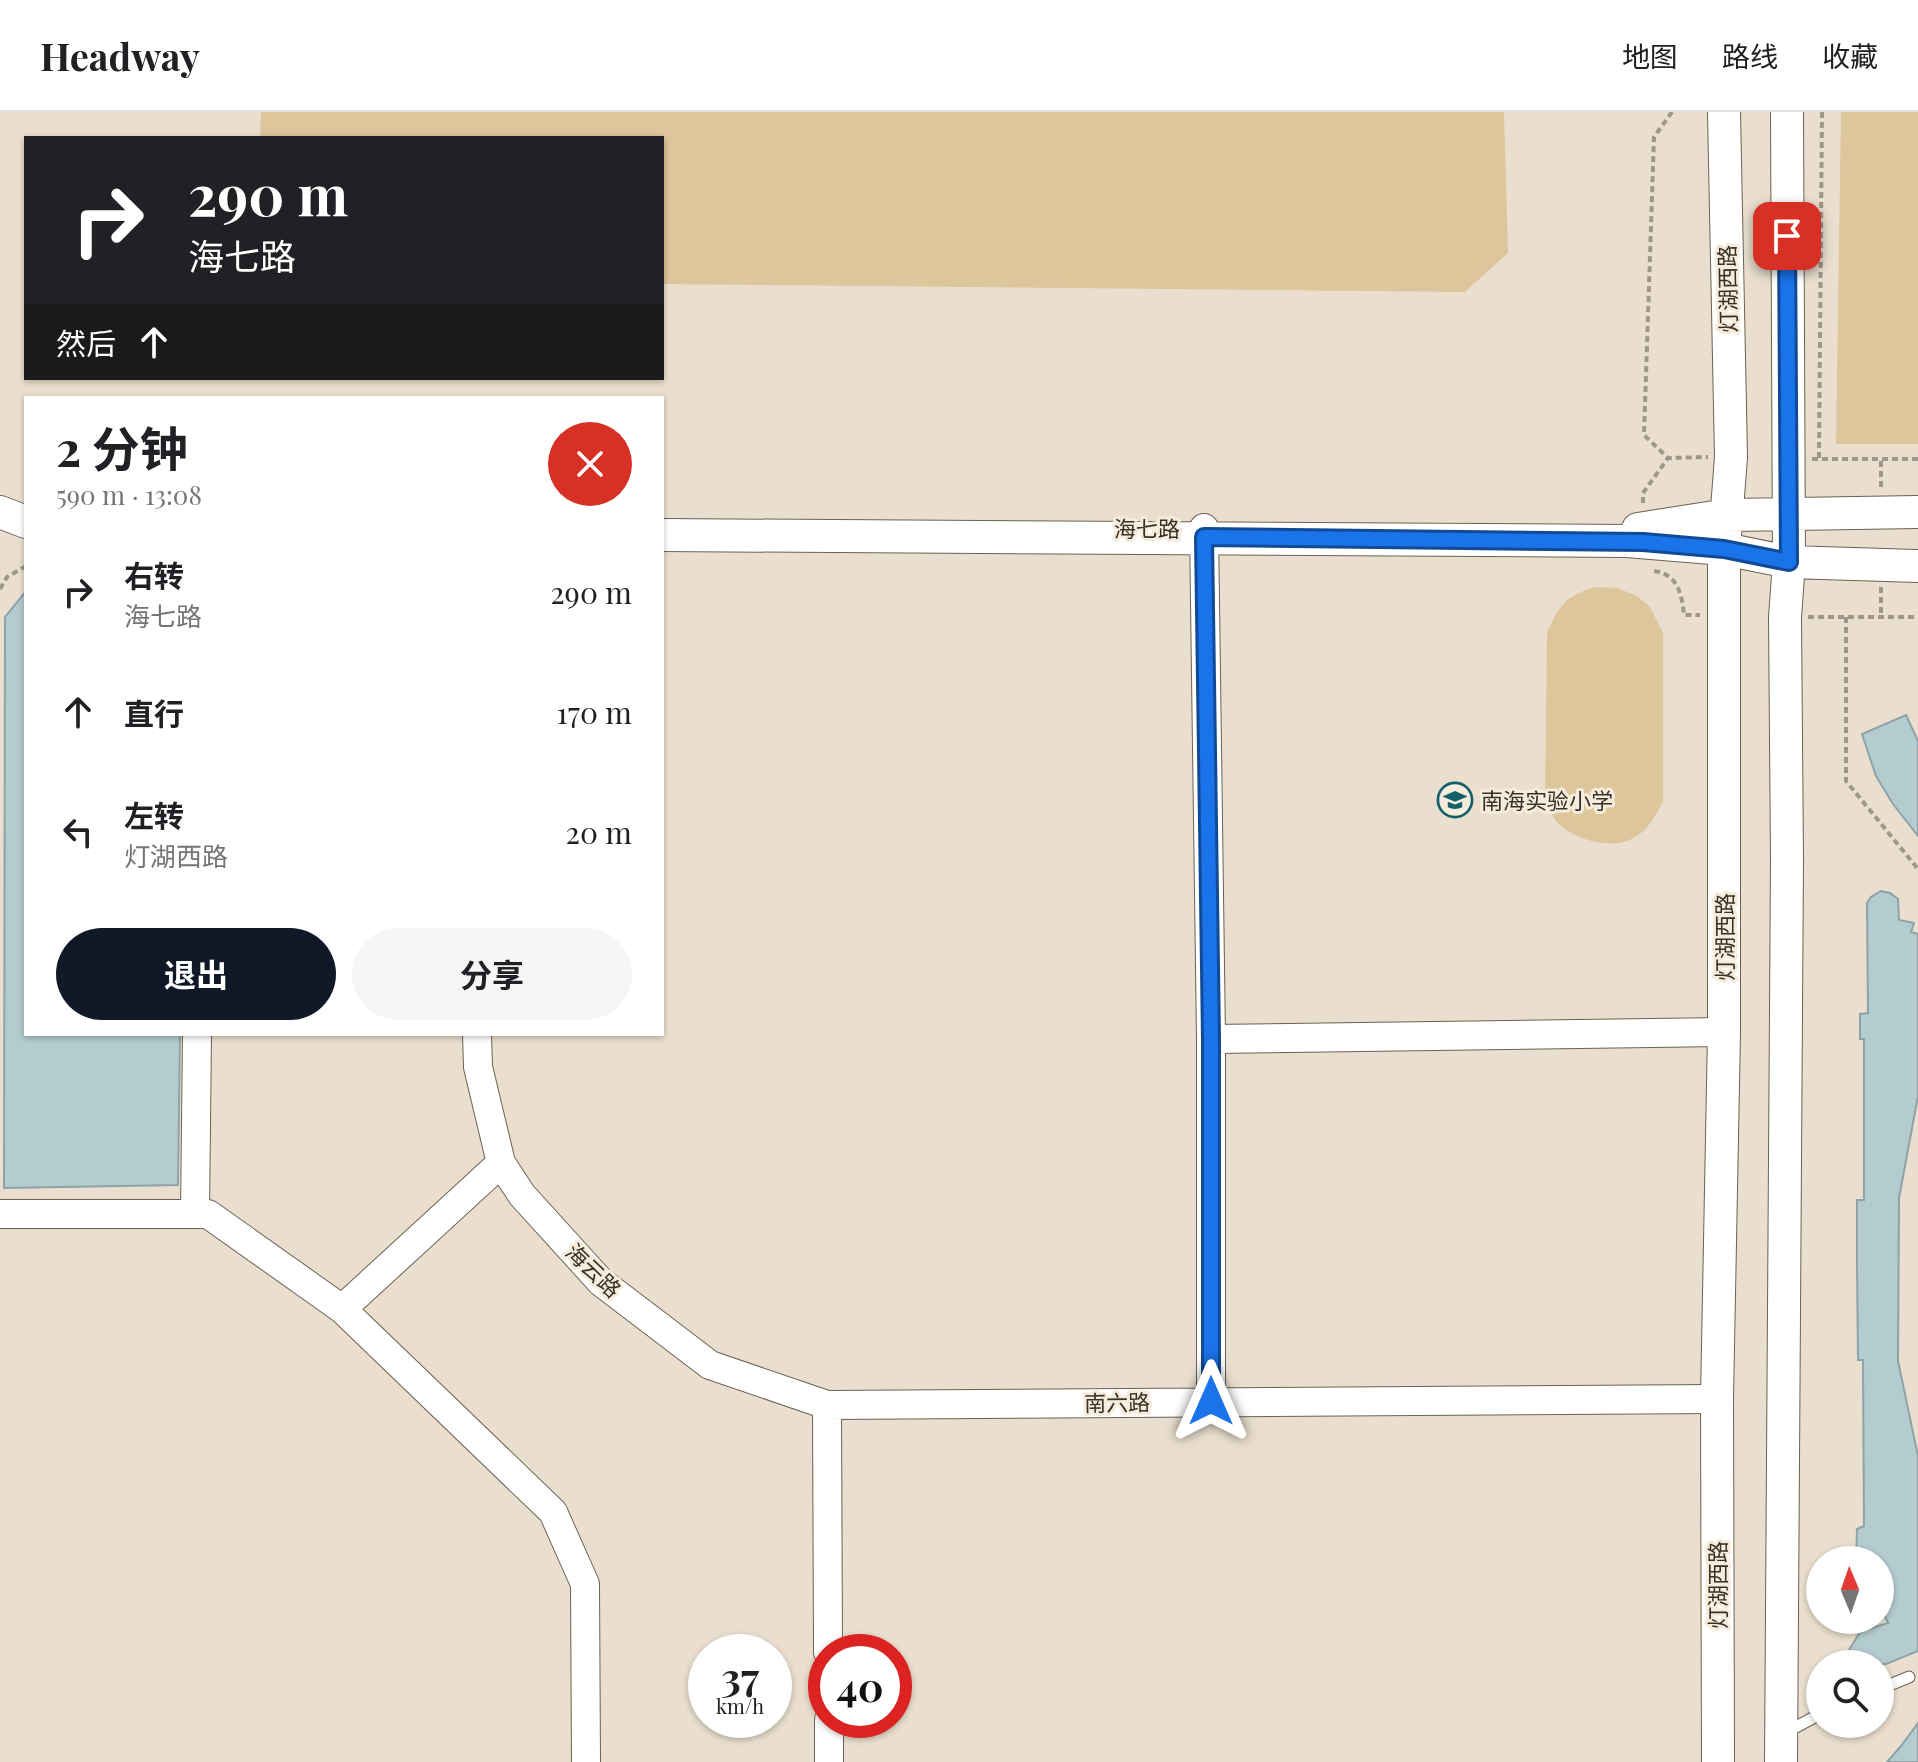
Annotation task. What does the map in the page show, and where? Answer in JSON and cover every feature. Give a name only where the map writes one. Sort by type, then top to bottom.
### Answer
[{"type":"main road","name":"灯湖西路","points":[[1718,1762],[1717,1399],[1724,1032],[1724,549],[1731,457],[1724,112]]},
{"type":"main road","points":[[1781,1762],[1787,890],[1785,617],[1789,562],[1787,112]]},
{"type":"main road","points":[[0,512],[24,521]]},
{"type":"main road","name":"海七路","points":[[664,535],[1632,530],[1727,515],[1918,512]]},
{"type":"main road","name":"海七路","points":[[664,525],[1627,541],[1724,549],[1789,562],[1918,566]]},
{"type":"main road","points":[[0,541],[24,533]]},
{"type":"street","points":[[1204,532],[1211,1039],[1211,1401]]},
{"type":"street","points":[[1211,1039],[1724,1032]]},
{"type":"street","points":[[195,1214],[197,1036]]},
{"type":"street","name":"海云路","points":[[477,1036],[478,1067],[501,1163],[522,1195],[601,1282],[710,1365],[827,1405]]},
{"type":"street","points":[[342,1309],[501,1163]]},
{"type":"street","points":[[0,1214],[208,1214],[342,1309],[553,1512],[585,1584],[586,1762]]},
{"type":"street","name":"南六路","points":[[827,1405],[1717,1399]]},
{"type":"street","points":[[827,1405],[828,1634]]},
{"type":"street","points":[[829,1738],[829,1762]]},
{"type":"lane","points":[[1894,1683],[1909,1677]]},
{"type":"lane","points":[[1796,1727],[1806,1722]]},
{"type":"path","points":[[1819,459],[1822,112]]},
{"type":"path","points":[[0,589],[7,577],[24,567]]},
{"type":"path","points":[[1846,617],[1846,781],[1918,869]]},
{"type":"shaded area","points":[[261,112],[1504,112],[1508,253],[1465,292],[664,284],[664,136],[260,136]]},
{"type":"shaded area","points":[[1841,112],[1918,112],[1918,444],[1836,444]]},
{"type":"shaded area","points":[[1595,587],[1617,588],[1637,596],[1650,607],[1663,633],[1663,802],[1641,833],[1617,843],[1594,842],[1563,828],[1551,813],[1545,798],[1547,632],[1570,598]]},
{"type":"building","points":[[24,593],[24,1036],[180,1036],[178,1185],[4,1188],[5,617]]},
{"type":"building","points":[[1906,715],[1918,741],[1918,836],[1876,776],[1862,734]]},
{"type":"building","points":[[1881,891],[1898,899],[1899,920],[1914,923],[1911,932],[1918,934],[1918,1096],[1899,1198],[1898,1361],[1918,1456],[1918,1651],[1894,1661],[1894,1650],[1849,1650],[1859,1634],[1894,1634],[1894,1546],[1856,1546],[1857,1529],[1864,1526],[1863,1360],[1858,1360],[1857,1264],[1857,1200],[1864,1200],[1864,1039],[1860,1039],[1860,1014],[1868,1013],[1867,903]]},
{"type":"building","points":[[1918,1723],[1918,1762],[1887,1762],[1901,1746]]},
{"type":"place","name":"南海实验小学","points":[[1455,800]]},
{"type":"route","points":[[1211,1401],[1211,1039],[1204,537],[1643,542],[1724,549],[1789,562],[1787,236]]}]
